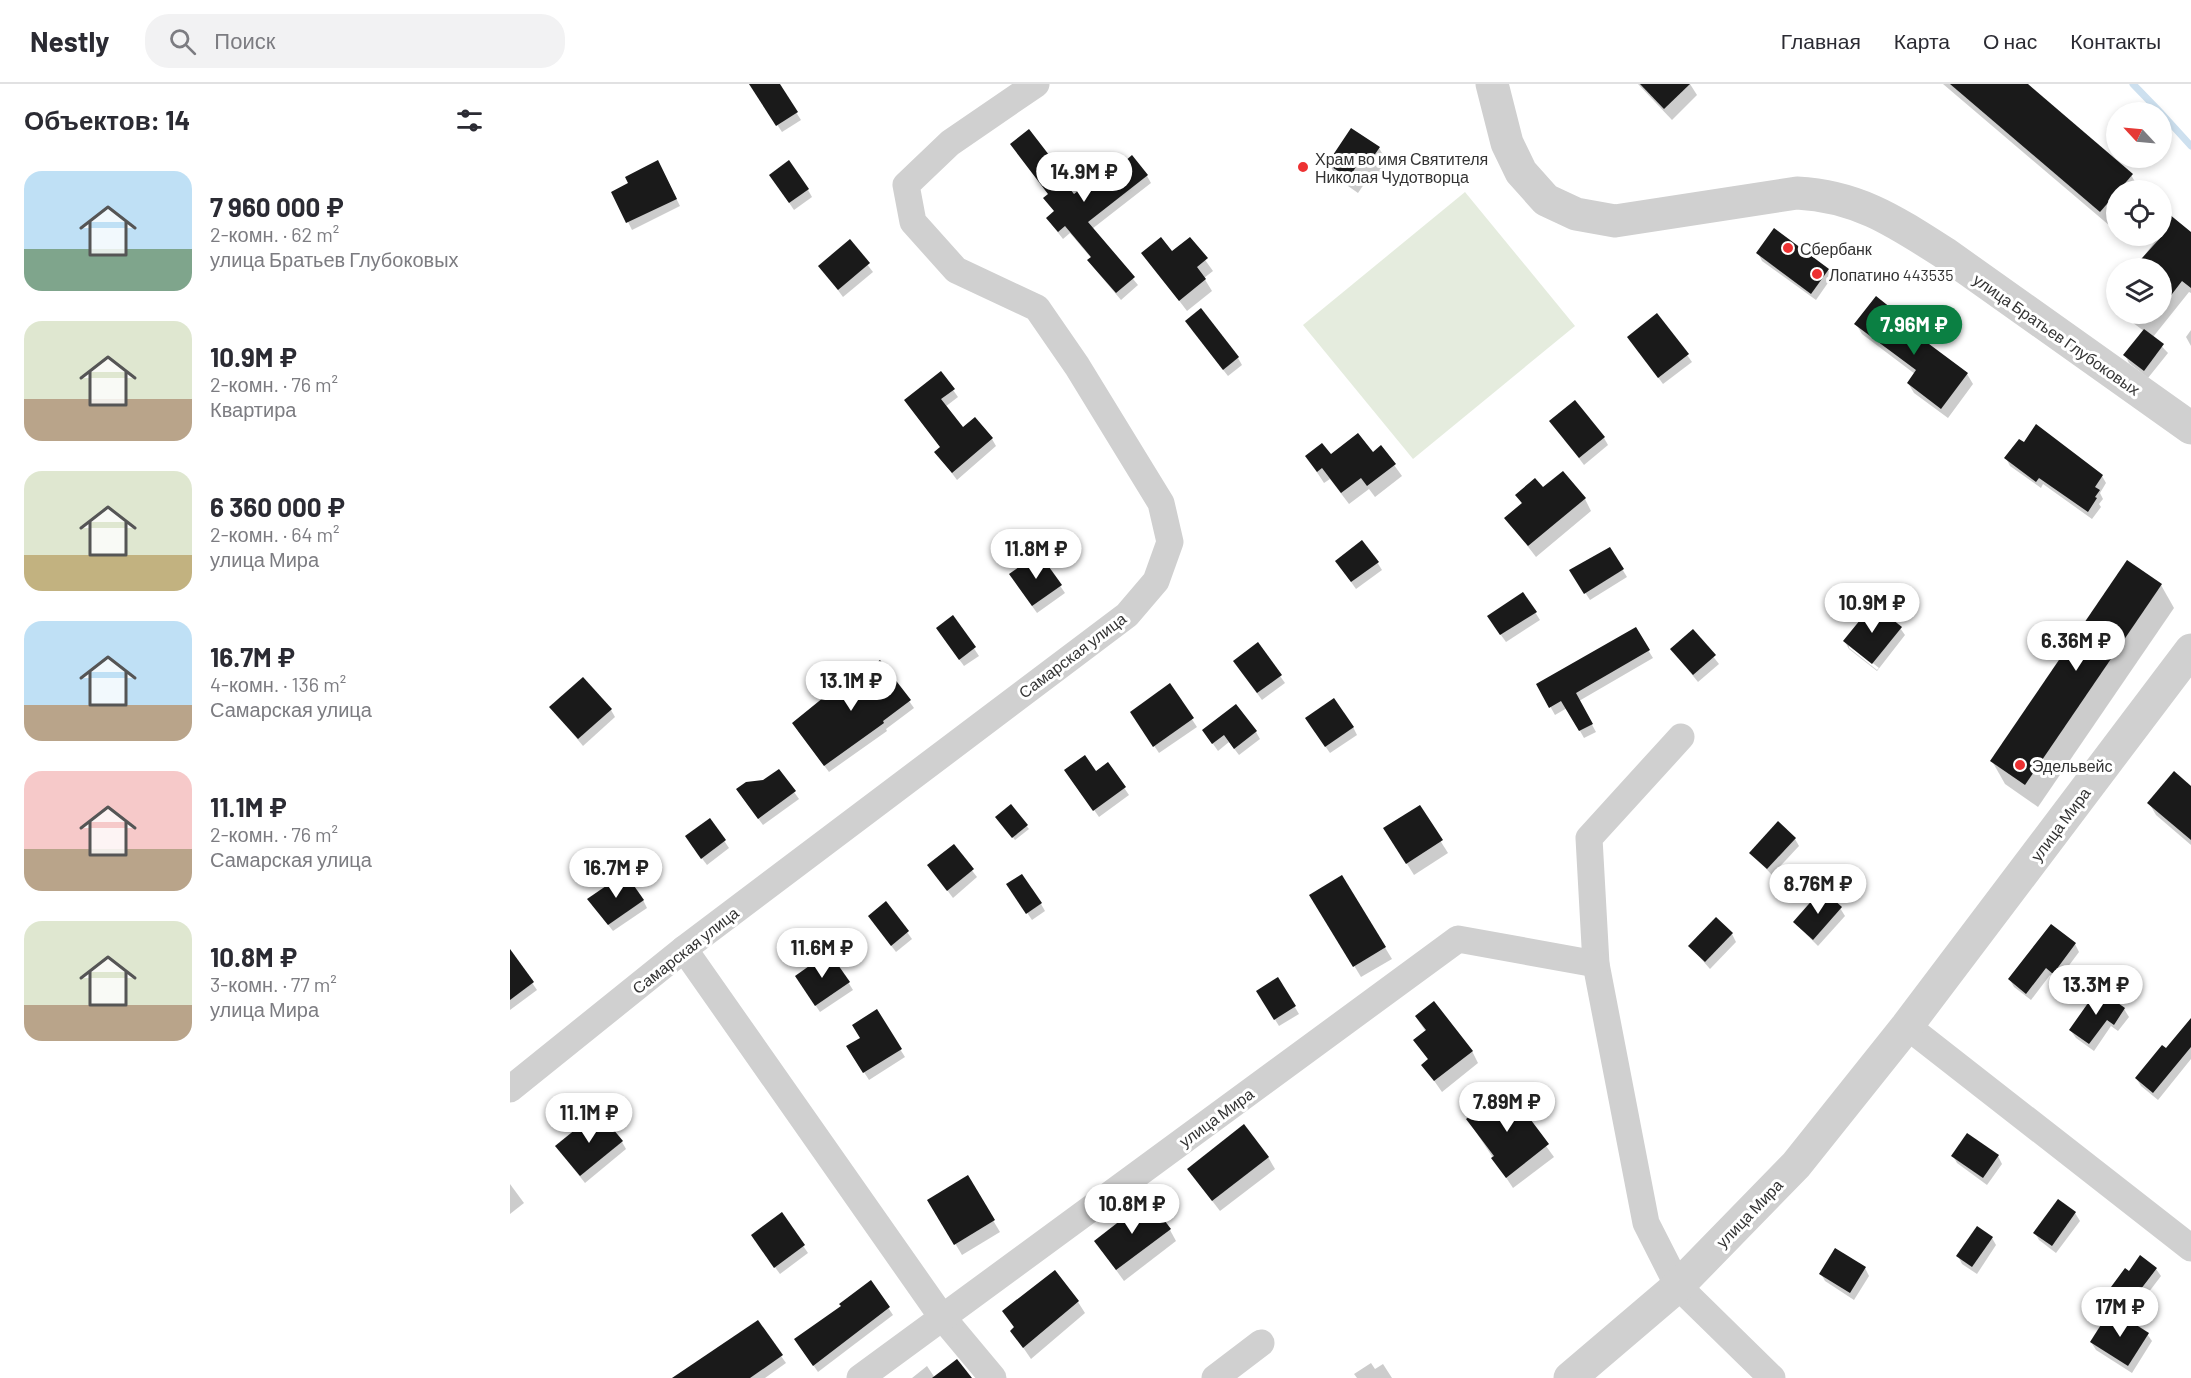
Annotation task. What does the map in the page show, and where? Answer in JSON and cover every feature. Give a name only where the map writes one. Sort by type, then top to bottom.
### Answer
[{"type":"street","name":"Самарская улица","points":[[510,1089],[684,949],[1127,615],[1156,580],[1170,542],[1161,503],[1077,366],[1036,308],[956,270],[913,222],[906,185],[950,143],[1036,84]]},
{"type":"street","name":"улица Братьев Глубоковых","points":[[1492,84],[1507,143],[1521,172],[1546,200],[1576,214],[1615,221],[1797,193],[1821,194],[1855,202],[1907,229],[1946,254],[2191,428]]},
{"type":"street","name":"улица Мира","points":[[1569,1378],[1678,1286],[1796,1165],[1907,1026],[2191,650]]},
{"type":"street","points":[[1681,737],[1589,838],[1596,964],[1646,1223],[1678,1286],[1772,1378]]},
{"type":"street","name":"улица Мира","points":[[860,1378],[1458,939],[1596,964]]},
{"type":"street","points":[[684,949],[942,1317],[993,1378]]},
{"type":"street","points":[[1907,1026],[2191,1248]]},
{"type":"street","points":[[1215,1378],[1261,1343]]},
{"type":"shaded area","points":[[1465,192],[1575,326],[1413,459],[1303,325]]},
{"type":"building","points":[[749,84],[780,84],[798,112],[776,126]]},
{"type":"building","points":[[1640,84],[1690,84],[1664,109]]},
{"type":"building","points":[[1950,84],[2028,84],[2106,151],[2106,168],[2126,168],[2133,174],[2128,180],[2106,180],[2106,205],[2100,212]]},
{"type":"building","points":[[1351,128],[1380,147],[1366,167],[1359,162],[1349,178],[1327,164]]},
{"type":"building","points":[[1029,129],[1056,164],[1052,167],[1074,194],[1105,170],[1101,165],[1117,153],[1124,162],[1132,155],[1148,175],[1088,222],[1135,277],[1116,293],[1087,260],[1091,257],[1065,226],[1058,232],[1046,218],[1054,211],[1043,198],[1048,194],[1010,144]]},
{"type":"building","points":[[658,160],[677,199],[626,223],[611,192],[628,183],[625,177]]},
{"type":"building","points":[[789,160],[809,189],[789,203],[769,175]]},
{"type":"building","points":[[2172,216],[2191,232],[2191,288],[2182,281],[2172,294],[2172,258],[2142,258],[2153,246],[2172,246]]},
{"type":"building","points":[[1774,228],[1829,269],[1811,294],[1756,253]]},
{"type":"building","points":[[1161,237],[1172,251],[1190,237],[1208,258],[1197,267],[1206,279],[1179,301],[1141,253]]},
{"type":"building","points":[[850,239],[870,263],[838,290],[818,266]]},
{"type":"building","points":[[1876,296],[1891,308],[1882,319],[1916,345],[1921,338],[1968,373],[1941,409],[1907,383],[1916,370],[1854,324]]},
{"type":"building","points":[[1201,308],[1239,357],[1223,370],[1185,321]]},
{"type":"building","points":[[1657,313],[1689,354],[1658,378],[1627,337]]},
{"type":"building","points":[[2144,329],[2164,344],[2144,371],[2123,355]]},
{"type":"building","points":[[941,371],[955,389],[941,399],[963,427],[975,417],[993,438],[952,473],[934,452],[940,447],[904,400]]},
{"type":"building","points":[[1575,400],[1605,437],[1579,458],[1549,421]]},
{"type":"building","points":[[2036,424],[2103,475],[2095,487],[2100,490],[2095,497],[2097,498],[2088,512],[2039,478],[2036,482],[2004,458],[2019,439],[2024,442]]},
{"type":"building","points":[[1358,433],[1373,452],[1381,445],[1396,464],[1367,486],[1361,478],[1341,493],[1322,468],[1317,472],[1305,456],[1322,443],[1331,454]]},
{"type":"building","points":[[1563,471],[1586,498],[1528,546],[1504,518],[1522,503],[1515,495],[1535,478],[1543,487]]},
{"type":"building","points":[[1362,540],[1379,562],[1351,582],[1335,561]]},
{"type":"building","points":[[1610,547],[1624,569],[1584,594],[1569,570]]},
{"type":"building","points":[[1039,553],[1062,585],[1032,606],[1009,574]]},
{"type":"building","points":[[2127,560],[2162,584],[2025,785],[1990,761]]},
{"type":"building","points":[[1523,592],[1537,612],[1500,635],[1487,616]]},
{"type":"building","points":[[1873,604],[1902,627],[1872,664],[1843,641]]},
{"type":"building","points":[[953,615],[976,647],[959,660],[936,628]]},
{"type":"building","points":[[1636,627],[1650,650],[1576,693],[1593,724],[1579,731],[1561,701],[1549,708],[1536,684]]},
{"type":"building","points":[[1693,629],[1716,655],[1693,675],[1670,649]]},
{"type":"building","points":[[1258,642],[1282,675],[1257,693],[1233,661]]},
{"type":"building","points":[[880,660],[911,700],[883,721],[884,723],[824,766],[792,723],[850,676],[853,681]]},
{"type":"building","points":[[583,677],[612,709],[578,739],[549,707]]},
{"type":"building","points":[[1170,683],[1194,718],[1153,747],[1130,712]]},
{"type":"building","points":[[1334,698],[1354,727],[1325,747],[1305,718]]},
{"type":"building","points":[[1236,704],[1257,731],[1234,749],[1224,735],[1212,744],[1202,730]]},
{"type":"building","points":[[1085,755],[1096,771],[1108,762],[1126,787],[1093,811],[1064,770]]},
{"type":"building","points":[[779,769],[796,791],[758,819],[736,789],[746,782],[763,780]]},
{"type":"building","points":[[2174,771],[2191,786],[2191,840],[2147,803]]},
{"type":"building","points":[[1011,804],[1028,825],[1012,838],[995,817]]},
{"type":"building","points":[[1420,805],[1443,840],[1406,864],[1383,828]]},
{"type":"building","points":[[710,818],[726,840],[701,859],[685,836]]},
{"type":"building","points":[[1778,821],[1796,838],[1767,869],[1749,853]]},
{"type":"building","points":[[954,844],[974,869],[947,891],[927,865]]},
{"type":"building","points":[[625,873],[644,900],[608,925],[587,899]]},
{"type":"building","points":[[1022,874],[1042,903],[1026,914],[1006,884]]},
{"type":"building","points":[[1342,875],[1386,947],[1353,967],[1309,895]]},
{"type":"building","points":[[1822,889],[1842,907],[1813,940],[1793,922]]},
{"type":"building","points":[[886,901],[909,931],[891,946],[868,916]]},
{"type":"building","points":[[1716,917],[1733,933],[1705,962],[1688,946]]},
{"type":"building","points":[[2051,924],[2076,943],[2053,974],[2046,968],[2026,994],[2008,979]]},
{"type":"building","points":[[510,949],[534,982],[510,1000]]},
{"type":"building","points":[[829,952],[850,982],[815,1006],[795,976]]},
{"type":"building","points":[[1278,977],[1296,1006],[1274,1020],[1256,991]]},
{"type":"building","points":[[2098,989],[2125,1008],[2114,1025],[2107,1020],[2089,1044],[2069,1030]]},
{"type":"building","points":[[1434,1001],[1473,1051],[1434,1081],[1421,1065],[1428,1059],[1413,1040],[1426,1030],[1415,1016]]},
{"type":"building","points":[[877,1009],[902,1049],[863,1073],[846,1046],[860,1038],[852,1025]]},
{"type":"building","points":[[2191,1018],[2191,1047],[2153,1093],[2135,1078],[2162,1045],[2166,1048]]},
{"type":"building","points":[[1507,1088],[1549,1144],[1506,1178],[1491,1158],[1494,1156],[1466,1119]]},
{"type":"building","points":[[598,1111],[623,1141],[580,1176],[555,1146]]},
{"type":"building","points":[[1244,1124],[1269,1157],[1212,1201],[1187,1169]]},
{"type":"building","points":[[1967,1133],[1999,1155],[1983,1178],[1951,1156]]},
{"type":"building","points":[[968,1175],[995,1220],[954,1245],[927,1200]]},
{"type":"building","points":[[1148,1199],[1171,1229],[1116,1270],[1094,1241]]},
{"type":"building","points":[[2058,1199],[2076,1212],[2052,1246],[2033,1233]]},
{"type":"building","points":[[782,1212],[805,1245],[774,1268],[751,1235]]},
{"type":"building","points":[[1977,1226],[1993,1237],[1972,1267],[1956,1256]]},
{"type":"building","points":[[1835,1248],[1866,1267],[1850,1293],[1819,1274]]},
{"type":"building","points":[[2140,1255],[2157,1268],[2131,1302],[2111,1287],[2125,1268],[2129,1271]]},
{"type":"building","points":[[1055,1270],[1079,1301],[1023,1348],[1010,1331],[1014,1327],[1002,1311]]},
{"type":"building","points":[[871,1280],[890,1307],[813,1366],[794,1339],[841,1306],[839,1304]]},
{"type":"building","points":[[2111,1309],[2149,1333],[2128,1366],[2090,1342]]},
{"type":"building","points":[[758,1320],[783,1355],[750,1378],[672,1378]]},
{"type":"building","points":[[957,1359],[972,1378],[932,1378]]},
{"type":"waterway","points":[[2133,84],[2150,102]]},
{"type":"waterway","points":[[2172,125],[2191,146]]},
{"type":"place","name":"Храм во имя Святителя Николая Чудотворца","points":[[1303,167]]},
{"type":"place","name":"Сбербанк","points":[[1788,248]]},
{"type":"place","name":"Лопатино 443535","points":[[1817,274]]},
{"type":"place","name":"Эдельвейс","points":[[2020,765]]}]
